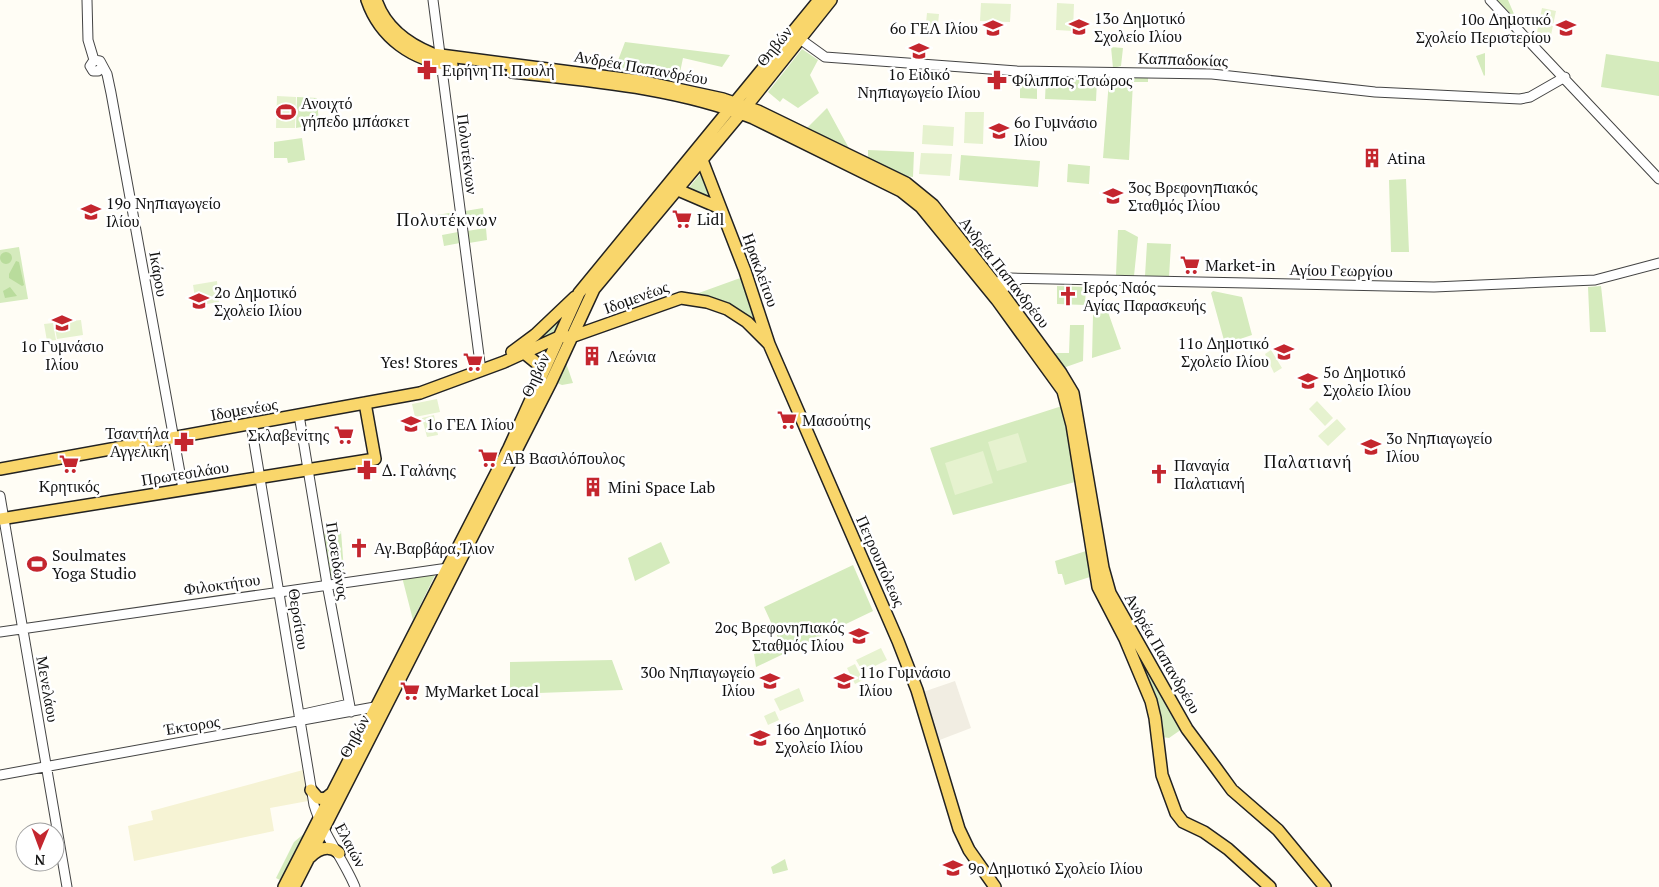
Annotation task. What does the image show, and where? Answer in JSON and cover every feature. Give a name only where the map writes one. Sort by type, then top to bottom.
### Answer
[{"type":"main road","name":"Ανδρέα Παπανδρέου","points":[[367,0],[376,20],[400,47],[417,57],[640,89],[738,108],[901,191],[921,207],[993,288],[1062,373],[1073,393],[1108,588],[1115,604],[1188,729],[1232,790],[1278,830],[1325,887]]},
{"type":"main road","name":"Ανδρέα Παπανδρέου","points":[[376,0],[383,16],[404,39],[441,60]]},
{"type":"main road","name":"Θηβών","points":[[294,887],[308,858],[331,794],[509,448],[541,378],[594,289],[672,187],[702,160],[738,108],[819,0]]},
{"type":"main road","name":"Θηβών","points":[[284,887],[388,705],[551,382],[579,294],[832,0]]},
{"type":"main road","name":"Ηρακλείτου","points":[[702,160],[745,270],[769,344]]},
{"type":"main road","points":[[672,187],[720,208]]},
{"type":"main road","name":"Ανδρέα Παπανδρέου","points":[[993,288],[1057,381],[1067,399],[1098,587],[1125,639],[1150,700],[1155,718],[1162,774],[1178,817],[1228,850],[1270,887]]},
{"type":"main road","name":"Ιδομενέως","points":[[486,369],[535,335],[579,294]]},
{"type":"main road","name":"Ιδομενέως","points":[[0,470],[429,390],[486,369],[523,352],[681,298]]},
{"type":"main road","name":"Πετρουπόλεως","points":[[681,298],[707,302],[727,309],[746,322],[769,344],[898,640],[917,690],[963,840],[995,887]]},
{"type":"main road","points":[[523,352],[539,365],[541,378]]},
{"type":"main road","name":"Πρωτεσιλάου","points":[[2,519],[375,459],[365,403]]},
{"type":"main road","points":[[311,790],[318,798],[322,799],[331,794]]},
{"type":"main road","points":[[308,858],[326,848],[335,849],[339,853]]},
{"type":"street","name":"Ικάρου","points":[[86,0],[88,40],[94,60],[100,61],[107,74],[111,93],[183,489]]},
{"type":"street","name":"Πολυτέκνων","points":[[432,0],[486,369]]},
{"type":"street","points":[[1490,0],[1530,39],[1659,179]]},
{"type":"street","name":"Καππαδοκίας","points":[[800,39],[826,57],[1017,71],[1104,73],[1154,71],[1212,74],[1429,96],[1520,99],[1530,97],[1565,77]]},
{"type":"street","name":"Αγίου Γεωργίου","points":[[993,288],[1020,279],[1434,287],[1596,280],[1659,264]]},
{"type":"street","name":"Ποσειδώνος","points":[[299,415],[326,584],[350,708]]},
{"type":"street","name":"Θερσίτου","points":[[251,424],[311,790],[321,823]]},
{"type":"street","name":"Μενελάου","points":[[0,496],[2,519],[67,887]]},
{"type":"street","name":"Φιλοκτήτου","points":[[0,632],[448,568]]},
{"type":"street","name":"Έκτορος","points":[[0,774],[350,708],[388,705]]},
{"type":"street","name":"Ελαιών","points":[[321,823],[339,853],[355,887]]},
{"type":"shaded area","points":[[955,681],[971,728],[937,741],[923,692]]},
{"type":"shaded area","points":[[303,770],[308,801],[270,808],[274,831],[134,861],[128,826],[153,820],[151,811]]},
{"type":"green space","points":[[1497,0],[1508,0],[1514,14],[1512,15]]},
{"type":"green space","points":[[981,3],[1011,4],[1010,22],[980,21]]},
{"type":"green space","points":[[1057,3],[1074,4],[1073,31],[1056,30]]},
{"type":"green space","points":[[1542,8],[1556,11],[1551,35],[1537,32]]},
{"type":"green space","points":[[927,13],[939,14],[937,34],[925,33]]},
{"type":"green space","points":[[625,42],[730,55],[722,67],[683,58],[678,82],[614,71]]},
{"type":"green space","points":[[1111,47],[1123,48],[1121,66],[1113,68]]},
{"type":"green space","points":[[802,49],[818,60],[810,75],[819,93],[798,108],[783,98],[780,102],[768,92]]},
{"type":"green space","points":[[1485,53],[1485,75],[1484,76],[1476,56]]},
{"type":"green space","points":[[1606,54],[1659,62],[1659,96],[1601,87]]},
{"type":"green space","points":[[1148,76],[1148,82],[1133,82],[1129,160],[1103,158],[1109,80]]},
{"type":"green space","points":[[1020,78],[1037,78],[1037,99],[1020,98]]},
{"type":"green space","points":[[1046,78],[1097,80],[1096,101],[1045,99]]},
{"type":"green space","name":"Ανοιχτό γήπεδο μπάσκετ","points":[[277,96],[296,97],[295,128],[276,128]]},
{"type":"green space","points":[[297,97],[317,98],[319,124],[296,128]]},
{"type":"green space","points":[[827,108],[850,150],[806,129]]},
{"type":"green space","points":[[965,112],[984,112],[983,144],[964,143]]},
{"type":"green space","points":[[923,125],[954,127],[953,146],[922,144]]},
{"type":"green space","points":[[302,138],[305,160],[288,163],[287,158],[274,158],[274,142]]},
{"type":"green space","points":[[868,150],[914,152],[913,177],[901,175],[868,158]]},
{"type":"green space","points":[[921,153],[952,154],[950,176],[919,174]]},
{"type":"green space","points":[[961,155],[1040,161],[1038,187],[959,180]]},
{"type":"green space","points":[[1068,164],[1090,166],[1089,184],[1067,182]]},
{"type":"green space","points":[[701,173],[714,200],[687,190]]},
{"type":"green space","points":[[1406,179],[1409,252],[1391,252],[1389,180]]},
{"type":"green space","points":[[483,208],[484,218],[466,221],[465,211]]},
{"type":"green space","points":[[455,212],[457,223],[439,226],[437,215]]},
{"type":"green space","points":[[486,228],[487,240],[469,243],[467,231]]},
{"type":"green space","points":[[1118,230],[1125,230],[1138,237],[1134,276],[1116,275]]},
{"type":"green space","points":[[458,232],[460,243],[444,246],[442,235]]},
{"type":"green space","points":[[1147,243],[1171,244],[1169,277],[1145,276]]},
{"type":"green space","points":[[19,247],[28,299],[0,303],[0,250]]},
{"type":"green space","points":[[8,252],[11,253],[11,263],[4,264],[1,263],[0,256],[1,253]]},
{"type":"green space","points":[[16,261],[19,262],[24,285],[22,286],[9,278],[9,274]]},
{"type":"green space","points":[[743,277],[762,331],[730,305],[696,294]]},
{"type":"green space","points":[[217,281],[219,302],[201,305],[200,297],[195,297],[193,285]]},
{"type":"green space","points":[[1057,286],[1086,287],[1085,305],[1057,304]]},
{"type":"green space","points":[[1601,286],[1606,332],[1590,332],[1588,287]]},
{"type":"green space","points":[[10,287],[17,296],[5,298],[3,291]]},
{"type":"green space","points":[[1213,291],[1242,297],[1252,335],[1225,344],[1211,293]]},
{"type":"green space","points":[[1108,312],[1121,349],[1092,358],[1093,315]]},
{"type":"green space","points":[[564,314],[556,335],[532,342]]},
{"type":"green space","points":[[81,320],[83,335],[57,339],[54,323]]},
{"type":"green space","points":[[53,323],[56,340],[47,341],[44,324]]},
{"type":"green space","points":[[1070,325],[1084,325],[1083,361],[1063,368],[1055,357],[1056,353],[1069,353]]},
{"type":"green space","points":[[1271,350],[1282,368],[1274,373],[1265,354]]},
{"type":"green space","points":[[566,363],[573,383],[562,385],[557,383]]},
{"type":"green space","points":[[437,399],[440,412],[415,417],[412,404]]},
{"type":"green space","points":[[1317,401],[1333,418],[1325,426],[1309,409]]},
{"type":"green space","points":[[1062,406],[1075,482],[953,515],[930,448]]},
{"type":"green space","points":[[434,415],[438,435],[427,437],[422,418]]},
{"type":"green space","points":[[1337,419],[1346,429],[1328,446],[1318,436]]},
{"type":"green space","points":[[1018,433],[1027,462],[997,471],[988,442]]},
{"type":"green space","points":[[983,451],[993,483],[955,495],[945,463]]},
{"type":"green space","points":[[341,531],[344,571],[341,572],[342,576],[331,578],[323,534]]},
{"type":"green space","points":[[661,542],[670,563],[635,581],[628,558]]},
{"type":"green space","points":[[1086,551],[1090,577],[1065,585],[1062,574],[1058,574],[1055,561]]},
{"type":"green space","points":[[853,565],[873,611],[756,667],[754,654],[780,642],[764,607]]},
{"type":"green space","points":[[436,573],[413,620],[402,577]]},
{"type":"green space","points":[[881,648],[887,660],[863,672],[856,660]]},
{"type":"green space","points":[[612,660],[623,690],[510,694],[510,662]]},
{"type":"green space","points":[[855,664],[863,680],[855,684],[847,668]]},
{"type":"green space","points":[[1149,669],[1182,729],[1169,738],[1162,737],[1144,671]]},
{"type":"green space","points":[[799,688],[804,701],[780,711],[774,699]]},
{"type":"green space","points":[[775,711],[779,720],[768,725],[764,716]]},
{"type":"green space","points":[[306,832],[280,880],[276,878],[294,842]]},
{"type":"green space","points":[[785,859],[788,870],[773,874],[771,867]]},
{"type":"place","name":"13ο Δημοτικό Σχολείο Ιλίου","points":[[1079,27]]},
{"type":"place","name":"6ο ΓΕΛ Ιλίου","points":[[993,28]]},
{"type":"place","name":"10ο Δημοτικό Σχολείο Περιστερίου","points":[[1566,28]]},
{"type":"place","name":"1ο Ειδικό Νηπιαγωγείο Ιλίου","points":[[919,51]]},
{"type":"place","name":"Ειρήνη Π. Πουλή","points":[[427,70]]},
{"type":"place","name":"Φίλιππος Τσιώρος","points":[[997,80]]},
{"type":"place","name":"Ανοιχτό γήπεδο μπάσκετ","points":[[286,112]]},
{"type":"place","name":"6ο Γυμνάσιο Ιλίου","points":[[999,131]]},
{"type":"place","name":"Atina","points":[[1372,158]]},
{"type":"place","name":"3ος Βρεφονηπιακός Σταθμός Ιλίου","points":[[1113,196]]},
{"type":"place","name":"19ο Νηπιαγωγείο Ιλίου","points":[[91,212]]},
{"type":"place","name":"Lidl","points":[[682,219]]},
{"type":"place","name":"Market-in","points":[[1190,265]]},
{"type":"place","name":"Ιερός Ναός Αγίας Παρασκευής","points":[[1068,296]]},
{"type":"place","name":"2ο Δημοτικό Σχολείο Ιλίου","points":[[199,301]]},
{"type":"place","name":"1ο Γυμνάσιο Ιλίου","points":[[62,323]]},
{"type":"place","name":"11ο Δημοτικό Σχολείο Ιλίου","points":[[1284,352]]},
{"type":"place","name":"Λεώνια","points":[[592,356]]},
{"type":"place","name":"Yes! Stores","points":[[473,362]]},
{"type":"place","name":"5ο Δημοτικό Σχολείο Ιλίου","points":[[1308,381]]},
{"type":"place","name":"Μασούτης","points":[[787,420]]},
{"type":"place","name":"1ο ΓΕΛ Ιλίου","points":[[411,424]]},
{"type":"place","name":"Σκλαβενίτης","points":[[344,435]]},
{"type":"place","name":"Τσαντήλα Αγγελική","points":[[184,442]]},
{"type":"place","name":"3ο Νηπιαγωγείο Ιλίου","points":[[1371,447]]},
{"type":"place","name":"ΑΒ Βασιλόπουλος","points":[[488,458]]},
{"type":"place","name":"Κρητικός","points":[[69,464]]},
{"type":"place","name":"Δ. Γαλάνης","points":[[367,470]]},
{"type":"place","name":"Παναγία Παλατιανή","points":[[1159,474]]},
{"type":"place","name":"Mini Space Lab","points":[[593,487]]},
{"type":"place","name":"Αγ.Βαρβάρα,Ίλιον","points":[[359,548]]},
{"type":"place","name":"Soulmates Yoga Studio","points":[[37,564]]},
{"type":"place","name":"2ος Βρεφονηπιακός Σταθμός Ιλίου","points":[[859,636]]},
{"type":"place","name":"30ο Νηπιαγωγείο Ιλίου","points":[[770,681]]},
{"type":"place","name":"11ο Γυμνάσιο Ιλίου","points":[[844,681]]},
{"type":"place","name":"MyMarket Local","points":[[410,691]]},
{"type":"place","name":"16ο Δημοτικό Σχολείο Ιλίου","points":[[760,738]]},
{"type":"place","name":"9ο Δημοτικό Σχολείο Ιλίου","points":[[953,868]]},
{"type":"district","name":"Πολυτέκνων","points":[[447,220]]},
{"type":"district","name":"Παλατιανή","points":[[1308,462]]}]
